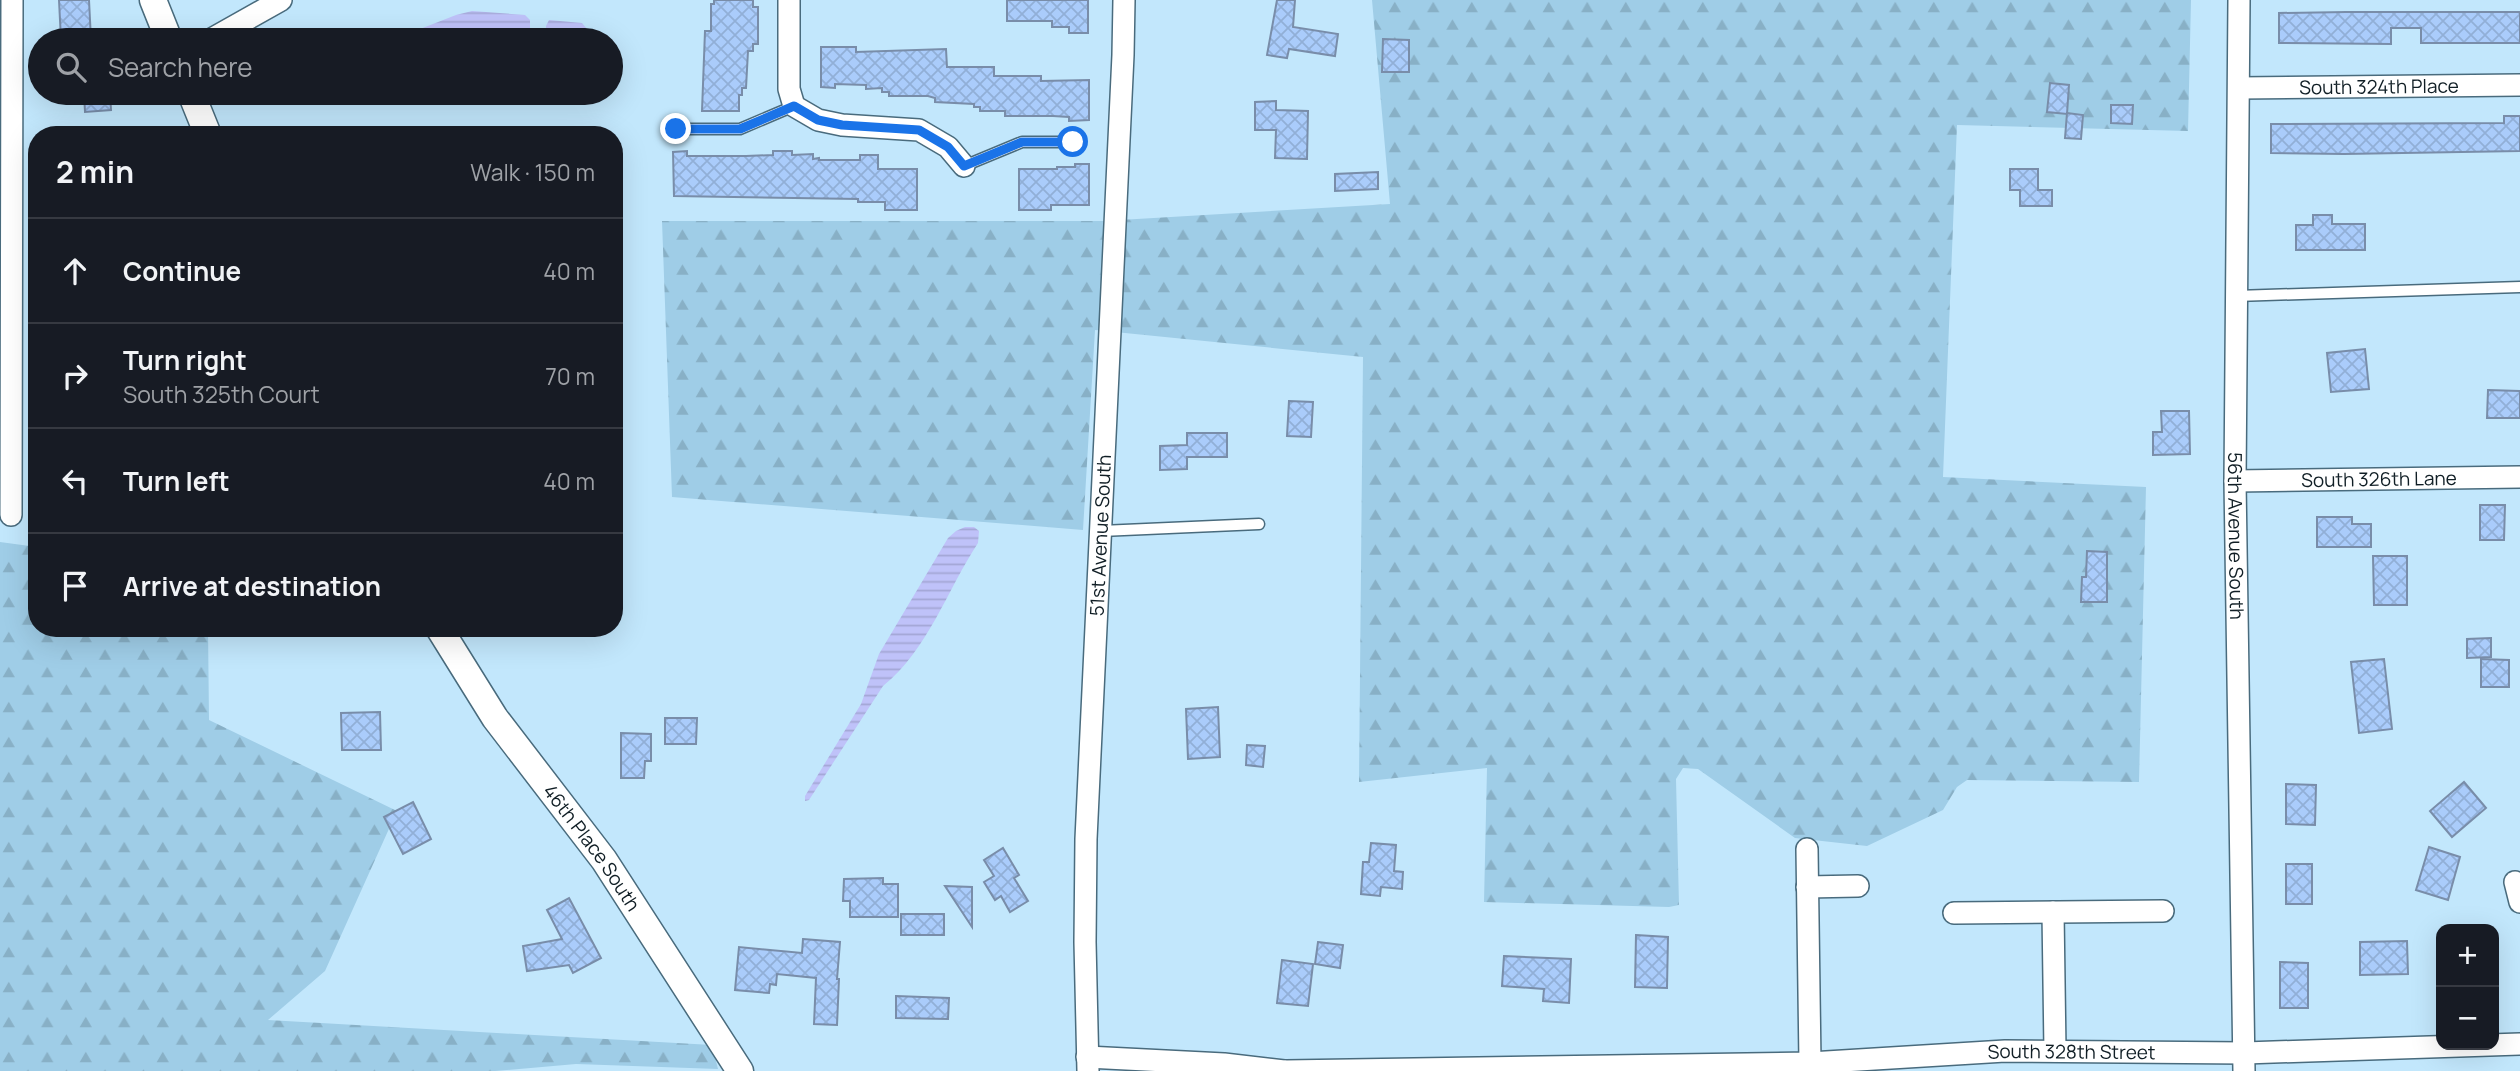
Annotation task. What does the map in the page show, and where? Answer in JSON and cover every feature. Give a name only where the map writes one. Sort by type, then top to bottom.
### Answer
[{"type":"street","points":[[11,515],[12,0]]},
{"type":"street","points":[[153,0],[164,28]]},
{"type":"street","points":[[231,28],[281,0]]},
{"type":"street","points":[[789,0],[789,89],[794,106],[818,120],[842,125],[919,130],[948,147],[964,166]]},
{"type":"street","name":"51st Avenue South","points":[[1087,1064],[1086,839],[1124,55],[1124,0]]},
{"type":"street","name":"56th Avenue South","points":[[2239,0],[2235,481],[2244,1062]]},
{"type":"street","name":"South 324th Place","points":[[2239,88],[2520,85]]},
{"type":"street","points":[[196,105],[204,126]]},
{"type":"street","name":"South 326th Lane","points":[[2235,481],[2520,477]]},
{"type":"street","name":"46th Place South","points":[[445,637],[495,718],[604,860],[740,1071]]},
{"type":"street","points":[[1807,849],[1810,1063]]},
{"type":"street","points":[[1807,887],[1858,886]]},
{"type":"street","points":[[1954,913],[2163,911]]},
{"type":"street","points":[[2053,912],[2054,1051]]},
{"type":"street","name":"South 328th Street","points":[[1087,1064],[1224,1064],[1285,1071],[1810,1063],[2004,1051],[2054,1051],[2244,1062],[2520,1044]]},
{"type":"lane","points":[[676,129],[740,129],[794,106]]},
{"type":"lane","points":[[964,166],[1022,142],[1073,142]]},
{"type":"lane","points":[[2236,296],[2520,287]]},
{"type":"lane","points":[[1101,531],[1258,524]]},
{"type":"green space","points":[[1372,0],[2191,0],[2188,131],[1957,125],[1943,477],[2146,487],[2139,782],[1967,780],[1957,787],[1943,810],[1867,846],[1795,838],[1698,769],[1683,768],[1676,779],[1679,905],[1669,907],[1484,902],[1487,768],[1359,782],[1363,357],[1095,330],[1083,530],[672,497],[662,221],[1103,221],[1390,204]]},
{"type":"green space","points":[[0,542],[28,546],[28,637],[208,637],[209,720],[397,811],[325,971],[268,1020],[712,1045],[718,1069],[576,1064],[495,1071],[0,1071]]},
{"type":"shaded area","points":[[472,11],[525,15],[530,20],[530,28],[423,28]]},
{"type":"shaded area","points":[[549,20],[582,23],[586,28],[546,28]]},
{"type":"shaded area","points":[[965,527],[974,527],[979,531],[978,543],[936,619],[912,655],[883,686],[809,800],[805,801],[805,796],[861,704],[879,654],[948,538]]},
{"type":"building","points":[[59,0],[89,0],[90,28],[60,28]]},
{"type":"building","points":[[714,0],[753,0],[753,7],[758,7],[758,44],[753,44],[753,51],[748,51],[746,88],[742,88],[742,95],[739,95],[739,111],[702,111],[705,31],[711,31],[711,4],[714,4]]},
{"type":"building","points":[[1007,0],[1088,0],[1088,33],[1069,33],[1069,27],[1052,27],[1052,21],[1007,21]]},
{"type":"building","points":[[1277,0],[1295,0],[1293,27],[1338,34],[1335,56],[1289,49],[1287,58],[1267,55]]},
{"type":"building","points":[[2520,12],[2520,43],[2421,43],[2421,28],[2391,28],[2391,44],[2279,43],[2279,13]]},
{"type":"building","points":[[1383,39],[1409,40],[1409,72],[1382,72]]},
{"type":"building","points":[[821,47],[856,47],[856,52],[946,49],[947,67],[994,67],[994,76],[1041,76],[1041,81],[1089,80],[1089,120],[1069,121],[1069,117],[1053,116],[1005,116],[1005,111],[980,111],[980,107],[974,107],[974,104],[935,102],[935,98],[928,96],[889,96],[889,92],[882,92],[882,88],[866,89],[866,85],[835,84],[835,88],[821,87]]},
{"type":"building","points":[[2050,83],[2069,85],[2067,114],[2047,112]]},
{"type":"building","points":[[1276,101],[1276,110],[1308,111],[1307,159],[1275,158],[1276,130],[1255,130],[1255,102]]},
{"type":"building","points":[[85,105],[111,105],[111,110],[85,112]]},
{"type":"building","points":[[2111,105],[2133,105],[2132,124],[2111,123]]},
{"type":"building","points":[[2067,113],[2083,115],[2081,139],[2065,138]]},
{"type":"building","points":[[2504,116],[2520,116],[2520,151],[2271,153],[2271,124],[2504,123]]},
{"type":"building","points":[[687,151],[687,156],[746,156],[792,151],[792,155],[813,154],[813,159],[819,160],[860,160],[860,155],[878,155],[878,169],[917,169],[917,210],[885,210],[885,202],[858,202],[858,199],[674,196],[673,152]]},
{"type":"building","points":[[1075,164],[1089,164],[1089,205],[1051,205],[1051,210],[1019,210],[1019,169],[1057,169],[1075,167]]},
{"type":"building","points":[[2010,169],[2038,169],[2038,190],[2052,190],[2052,206],[2020,206],[2020,190],[2010,190]]},
{"type":"building","points":[[1378,172],[1378,189],[1335,191],[1335,174]]},
{"type":"building","points":[[2313,215],[2332,215],[2332,224],[2365,224],[2365,250],[2296,250],[2296,225],[2313,225]]},
{"type":"building","points":[[2365,349],[2369,389],[2331,392],[2327,353]]},
{"type":"building","points":[[2488,390],[2520,391],[2520,418],[2487,418]]},
{"type":"building","points":[[1289,401],[1313,402],[1311,437],[1287,436]]},
{"type":"building","points":[[2161,411],[2189,411],[2190,454],[2153,455],[2153,432],[2162,432]]},
{"type":"building","points":[[1187,433],[1227,433],[1227,457],[1187,457],[1187,469],[1160,470],[1160,446],[1187,445]]},
{"type":"building","points":[[2480,505],[2505,505],[2504,540],[2480,540]]},
{"type":"building","points":[[2317,517],[2352,517],[2352,524],[2371,524],[2371,547],[2317,547]]},
{"type":"building","points":[[2087,551],[2107,552],[2107,602],[2081,602]]},
{"type":"building","points":[[2373,556],[2407,556],[2407,605],[2374,605]]},
{"type":"building","points":[[2491,638],[2491,657],[2467,658],[2467,639]]},
{"type":"building","points":[[2384,659],[2392,729],[2359,733],[2351,662]]},
{"type":"building","points":[[2481,659],[2509,660],[2509,687],[2481,687]]},
{"type":"building","points":[[1218,707],[1220,757],[1188,759],[1186,709]]},
{"type":"building","points":[[380,712],[381,750],[342,750],[341,713]]},
{"type":"building","points":[[665,718],[697,718],[696,744],[665,744]]},
{"type":"building","points":[[621,733],[651,734],[651,761],[645,761],[644,778],[621,778]]},
{"type":"building","points":[[1247,745],[1265,746],[1263,767],[1246,765]]},
{"type":"building","points":[[2464,782],[2486,808],[2452,837],[2430,811]]},
{"type":"building","points":[[2286,784],[2316,785],[2315,825],[2286,824]]},
{"type":"building","points":[[413,802],[431,839],[403,854],[384,817]]},
{"type":"building","points":[[1371,843],[1396,845],[1394,871],[1403,872],[1402,889],[1381,887],[1380,896],[1361,894],[1363,862],[1369,862]]},
{"type":"building","points":[[2429,847],[2460,857],[2448,900],[2416,890]]},
{"type":"building","points":[[1003,848],[1019,875],[1014,878],[1028,901],[1010,912],[1001,896],[995,900],[984,882],[994,876],[984,860]]},
{"type":"building","points":[[2286,864],[2312,864],[2312,904],[2286,904]]},
{"type":"building","points":[[883,878],[883,884],[898,884],[898,917],[850,917],[850,901],[843,901],[844,879]]},
{"type":"building","points":[[945,886],[972,887],[972,927]]},
{"type":"building","points":[[569,898],[601,958],[573,973],[569,965],[527,971],[523,946],[562,939],[547,910]]},
{"type":"building","points":[[901,914],[944,914],[944,935],[901,935]]},
{"type":"building","points":[[1636,935],[1668,937],[1667,988],[1635,987]]},
{"type":"building","points":[[803,939],[840,942],[837,1025],[814,1024],[816,978],[777,974],[776,985],[770,984],[769,993],[735,990],[739,947],[802,953]]},
{"type":"building","points":[[2407,941],[2408,974],[2360,975],[2360,942]]},
{"type":"building","points":[[1318,942],[1343,945],[1340,968],[1315,964]]},
{"type":"building","points":[[1504,956],[1571,959],[1569,1003],[1543,1001],[1544,989],[1502,986]]},
{"type":"building","points":[[1282,960],[1313,964],[1308,1006],[1277,1003]]},
{"type":"building","points":[[2280,962],[2308,963],[2308,1008],[2280,1008]]},
{"type":"building","points":[[896,996],[949,998],[948,1019],[896,1018]]},
{"type":"route","points":[[676,129],[740,129],[794,106],[818,120],[842,125],[919,130],[948,147],[964,166],[1022,142],[1073,142]]}]
